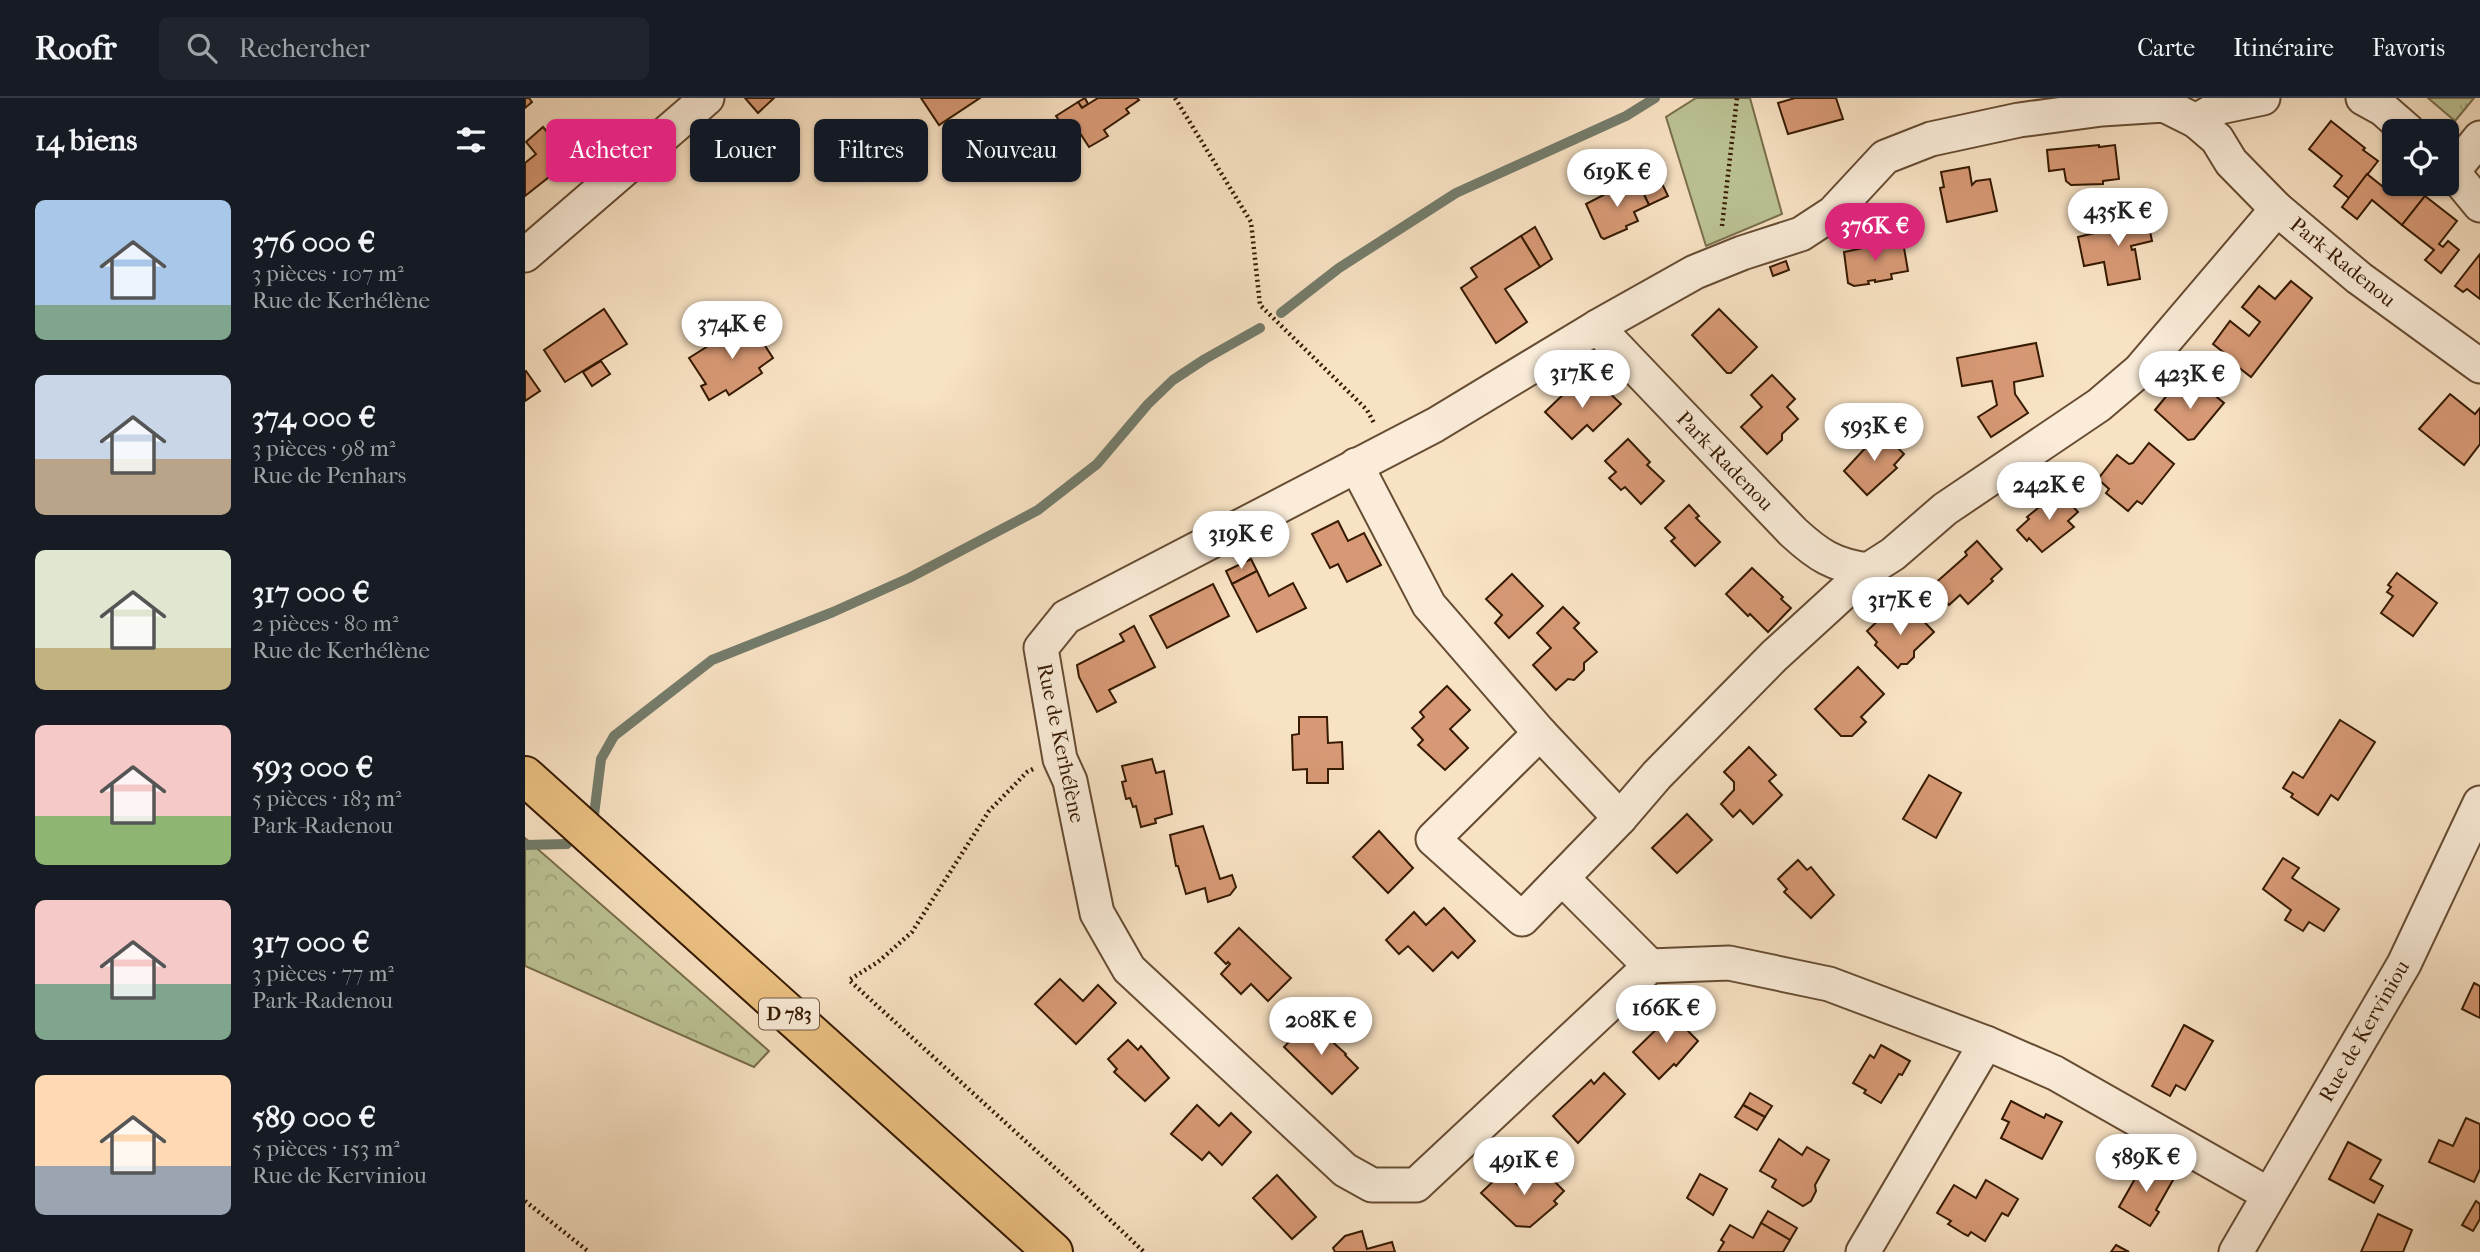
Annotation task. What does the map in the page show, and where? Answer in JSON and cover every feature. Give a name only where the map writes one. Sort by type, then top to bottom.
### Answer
[{"type":"main road","name":"D 783","points":[[525,776],[1053,1252]]},
{"type":"street","points":[[525,255],[707,98]]},
{"type":"street","points":[[2196,121],[2220,107],[2263,98]]},
{"type":"street","points":[[2363,98],[2394,119]]},
{"type":"street","name":"Rue de Kerhélène","points":[[1650,965],[1416,1185],[1372,1185],[1345,1170],[1129,969],[1097,913],[1070,781],[1061,759],[1041,648],[1066,617],[1435,425],[1597,327],[1717,261],[1801,234],[1833,213],[1885,157],[1931,139],[2019,120],[2102,109],[2164,105],[2196,121],[2217,139],[2231,162],[2277,209]]},
{"type":"street","points":[[2459,159],[2480,138]]},
{"type":"street","points":[[2459,179],[2480,205]]},
{"type":"street","name":"Park-Radenou","points":[[1540,733],[1433,839],[1522,919],[1620,818],[1657,775],[1788,642],[1868,570],[1893,554],[1945,509],[2099,405],[2140,370],[2277,209],[2358,278],[2480,366]]},
{"type":"street","name":"Park-Radenou","points":[[1597,327],[1816,553],[1839,564],[1868,570]]},
{"type":"street","points":[[1356,466],[1429,605],[1540,733],[1620,818]]},
{"type":"street","name":"Rue de Kerviniou","points":[[2236,1252],[2404,964],[2480,803]]},
{"type":"street","points":[[1562,878],[1650,965],[1729,963],[1829,985],[1986,1043],[2055,1073],[2268,1194]]},
{"type":"street","points":[[1863,1252],[1986,1043]]},
{"type":"path","points":[[1175,98],[1251,222],[1259,305],[1367,410],[1388,449]]},
{"type":"path","points":[[1717,261],[1737,98]]},
{"type":"path","points":[[1061,759],[1027,772],[989,811],[912,932],[878,962],[849,981],[1144,1252]]},
{"type":"path","points":[[525,1201],[589,1252]]},
{"type":"green space","points":[[1696,98],[1750,98],[1782,214],[1706,246],[1666,117]]},
{"type":"green space","points":[[2428,98],[2474,98],[2457,119],[2453,119]]},
{"type":"green space","points":[[525,838],[769,1051],[754,1067],[525,966]]},
{"type":"building","points":[[525,98],[532,102],[525,108]]},
{"type":"building","points":[[745,98],[774,98],[758,113]]},
{"type":"building","points":[[921,98],[980,98],[948,119],[942,119],[939,125]]},
{"type":"building","points":[[1085,98],[1088,104],[1082,108],[1078,102]]},
{"type":"building","points":[[1098,98],[1139,100],[1126,109],[1129,113],[1104,130],[1108,136],[1089,147],[1081,135],[1081,119],[1058,119],[1056,116],[1078,102],[1082,108]]},
{"type":"building","points":[[1795,98],[1836,98],[1843,119],[1788,134],[1778,103]]},
{"type":"building","points":[[2331,121],[2378,161],[2349,198],[2334,186],[2342,176],[2309,149]]},
{"type":"building","points":[[543,127],[546,131],[546,179],[525,196],[525,163],[536,154],[526,142]]},
{"type":"building","points":[[2115,145],[2119,179],[2103,181],[2103,184],[2071,185],[2066,181],[2064,169],[2049,171],[2047,150]]},
{"type":"building","points":[[1969,167],[1972,185],[1976,181],[1990,179],[1997,211],[1947,222],[1940,188],[1944,187],[1941,172]]},
{"type":"building","points":[[1655,169],[1668,196],[1649,205],[1636,178]]},
{"type":"building","points":[[2367,174],[2382,186],[2382,196],[2425,196],[2402,225],[2372,200],[2357,219],[2342,207]]},
{"type":"building","points":[[1636,178],[1649,205],[1634,212],[1638,221],[1604,239],[1586,204]]},
{"type":"building","points":[[2425,196],[2457,221],[2439,244],[2443,247],[2448,241],[2459,250],[2441,273],[2425,260],[2434,250],[2402,225]]},
{"type":"building","points":[[2145,208],[2152,241],[2131,246],[2132,250],[2135,249],[2140,279],[2108,285],[2104,262],[2084,266],[2078,237],[2128,225],[2125,211]]},
{"type":"building","points":[[1535,227],[1552,259],[1540,267],[1521,236]]},
{"type":"building","points":[[1521,236],[1540,267],[1505,289],[1527,322],[1496,343],[1461,288],[1477,277],[1471,268]]},
{"type":"building","points":[[1885,241],[1885,245],[1903,242],[1908,271],[1891,274],[1892,279],[1868,281],[1869,284],[1854,286],[1848,283],[1844,252]]},
{"type":"building","points":[[2480,254],[2480,299],[2467,289],[2463,292],[2455,286]]},
{"type":"building","points":[[1786,261],[1789,270],[1773,276],[1770,267]]},
{"type":"building","points":[[2291,281],[2312,298],[2251,377],[2213,344],[2230,321],[2249,336],[2260,322],[2242,307],[2259,286],[2275,299]]},
{"type":"building","points":[[604,309],[627,344],[565,382],[544,350]]},
{"type":"building","points":[[1719,309],[1757,347],[1731,373],[1727,373],[1692,335]]},
{"type":"building","points":[[753,316],[763,331],[758,335],[773,358],[759,368],[762,373],[729,395],[726,390],[709,400],[701,386],[706,384],[689,358],[716,341],[720,346],[737,335],[733,330]]},
{"type":"building","points":[[2036,343],[2043,376],[2014,382],[2015,394],[2028,413],[1991,437],[1978,417],[1997,405],[1992,381],[1962,386],[1957,358]]},
{"type":"building","points":[[601,361],[610,374],[592,386],[583,372]]},
{"type":"building","points":[[525,372],[540,391],[525,401]]},
{"type":"building","points":[[1772,375],[1795,399],[1787,407],[1798,419],[1767,454],[1741,427],[1762,407],[1751,395]]},
{"type":"building","points":[[1600,384],[1621,404],[1593,431],[1587,425],[1572,439],[1545,412],[1572,386],[1584,399]]},
{"type":"building","points":[[2201,384],[2224,403],[2194,439],[2188,440],[2155,410],[2173,388],[2188,400]]},
{"type":"building","points":[[2450,394],[2475,414],[2480,408],[2480,444],[2464,465],[2419,429]]},
{"type":"building","points":[[1881,431],[1904,454],[1894,465],[1897,468],[1867,495],[1844,471]]},
{"type":"building","points":[[1628,439],[1650,462],[1647,465],[1664,481],[1641,504],[1625,487],[1621,490],[1609,478],[1616,472],[1605,461]]},
{"type":"building","points":[[2149,443],[2174,464],[2142,504],[2137,501],[2128,511],[2106,493],[2109,489],[2098,479],[2117,455],[2129,464],[2133,463]]},
{"type":"building","points":[[2059,491],[2078,512],[2068,521],[2074,527],[2042,552],[2017,530],[2029,519],[2027,517]]},
{"type":"building","points":[[1689,505],[1699,516],[1696,518],[1720,542],[1695,566],[1671,541],[1675,538],[1665,528]]},
{"type":"building","points":[[1338,521],[1348,541],[1364,533],[1381,565],[1347,582],[1338,564],[1330,568],[1312,534]]},
{"type":"building","points":[[1977,541],[2002,569],[1968,604],[1960,595],[1949,605],[1932,586],[1967,555],[1965,552]]},
{"type":"building","points":[[1251,559],[1257,571],[1232,584],[1226,571]]},
{"type":"building","points":[[1752,568],[1791,608],[1768,632],[1726,594]]},
{"type":"building","points":[[1257,571],[1269,596],[1293,583],[1306,608],[1257,632],[1232,584]]},
{"type":"building","points":[[2397,573],[2437,603],[2413,636],[2381,613],[2393,596],[2387,592],[2391,587],[2388,585]]},
{"type":"building","points":[[1512,574],[1543,606],[1509,638],[1495,623],[1502,615],[1486,599]]},
{"type":"building","points":[[1213,584],[1229,616],[1167,648],[1150,616]]},
{"type":"building","points":[[1563,607],[1579,623],[1574,628],[1597,652],[1584,663],[1584,670],[1574,680],[1568,679],[1556,690],[1533,665],[1551,648],[1537,633]]},
{"type":"building","points":[[1912,609],[1934,632],[1914,651],[1914,657],[1907,664],[1901,664],[1898,668],[1875,645],[1877,642],[1867,631],[1885,614],[1896,625]]},
{"type":"building","points":[[1134,626],[1155,667],[1109,690],[1116,702],[1097,712],[1079,677],[1077,665],[1124,641],[1120,634]]},
{"type":"building","points":[[1858,667],[1884,694],[1861,717],[1866,722],[1852,736],[1841,736],[1815,709]]},
{"type":"building","points":[[1447,686],[1470,710],[1450,729],[1468,748],[1445,770],[1418,745],[1423,740],[1412,728],[1424,717],[1420,712]]},
{"type":"building","points":[[1299,717],[1327,717],[1328,743],[1342,742],[1343,769],[1328,769],[1328,783],[1307,783],[1307,769],[1293,770],[1292,735],[1299,734]]},
{"type":"building","points":[[2340,720],[2375,742],[2338,800],[2331,795],[2318,815],[2291,797],[2293,794],[2283,788],[2293,772],[2303,778]]},
{"type":"building","points":[[1749,747],[1776,775],[1769,781],[1782,795],[1753,824],[1740,810],[1733,817],[1721,804],[1734,790],[1734,782],[1724,772]]},
{"type":"building","points":[[1152,759],[1156,773],[1164,771],[1172,814],[1155,819],[1156,823],[1141,827],[1136,806],[1133,807],[1130,798],[1126,799],[1122,782],[1126,781],[1122,766]]},
{"type":"building","points":[[1929,775],[1961,793],[1936,838],[1903,819]]},
{"type":"building","points":[[1687,814],[1712,840],[1677,873],[1652,848]]},
{"type":"building","points":[[1203,826],[1220,879],[1232,875],[1236,887],[1230,895],[1208,902],[1205,888],[1186,894],[1176,866],[1170,835]]},
{"type":"building","points":[[1379,831],[1413,868],[1388,893],[1353,857]]},
{"type":"building","points":[[2283,858],[2299,868],[2292,878],[2339,909],[2324,931],[2309,922],[2303,931],[2285,920],[2291,910],[2263,889]]},
{"type":"building","points":[[1798,860],[1807,870],[1811,867],[1834,895],[1811,918],[1784,892],[1787,889],[1778,879]]},
{"type":"building","points":[[1444,908],[1475,941],[1458,958],[1452,952],[1433,971],[1408,946],[1399,954],[1386,940],[1414,912],[1426,925]]},
{"type":"building","points":[[1239,928],[1291,978],[1268,1001],[1251,984],[1241,994],[1221,974],[1230,964],[1226,964],[1215,953]]},
{"type":"building","points":[[1060,979],[1083,1001],[1098,985],[1116,1003],[1076,1044],[1035,1004]]},
{"type":"building","points":[[2474,983],[2480,986],[2480,1018],[2462,1009]]},
{"type":"building","points":[[1674,1009],[1688,1024],[1685,1028],[1698,1041],[1676,1066],[1674,1064],[1659,1079],[1633,1052]]},
{"type":"building","points":[[1309,1021],[1358,1068],[1332,1094],[1284,1047]]},
{"type":"building","points":[[2184,1025],[2213,1041],[2185,1090],[2176,1085],[2170,1096],[2152,1086]]},
{"type":"building","points":[[1128,1040],[1138,1050],[1141,1046],[1169,1078],[1145,1101],[1114,1072],[1117,1069],[1108,1059]]},
{"type":"building","points":[[1881,1045],[1910,1061],[1881,1103],[1853,1083],[1870,1055],[1874,1058]]},
{"type":"building","points":[[1604,1073],[1625,1094],[1578,1143],[1553,1116],[1591,1080],[1594,1084]]},
{"type":"building","points":[[1750,1093],[1772,1106],[1765,1117],[1743,1105]]},
{"type":"building","points":[[2011,1101],[2044,1118],[2046,1114],[2062,1122],[2042,1159],[2001,1138],[2009,1122],[2002,1119]]},
{"type":"building","points":[[1197,1105],[1219,1126],[1231,1113],[1251,1132],[1222,1165],[1209,1152],[1202,1160],[1171,1134]]},
{"type":"building","points":[[1743,1105],[1765,1117],[1757,1130],[1735,1117]]},
{"type":"building","points":[[2466,1118],[2480,1124],[2480,1169],[2474,1182],[2429,1162],[2439,1140],[2453,1146]]},
{"type":"building","points":[[1779,1139],[1802,1155],[1807,1147],[1829,1160],[1815,1185],[1816,1191],[1811,1201],[1803,1206],[1772,1187],[1776,1180],[1760,1171]]},
{"type":"building","points":[[2348,1142],[2381,1160],[2370,1179],[2383,1186],[2374,1203],[2329,1179]]},
{"type":"building","points":[[2144,1163],[2173,1180],[2150,1226],[2119,1207]]},
{"type":"building","points":[[1541,1168],[1564,1191],[1554,1201],[1557,1204],[1530,1227],[1516,1226],[1481,1193],[1504,1171],[1518,1185],[1523,1180],[1526,1182]]},
{"type":"building","points":[[1700,1174],[1727,1189],[1713,1215],[1687,1198]]},
{"type":"building","points":[[1277,1175],[1316,1217],[1292,1239],[1253,1198]]},
{"type":"building","points":[[1986,1180],[2018,1199],[2008,1216],[2002,1213],[1985,1241],[1971,1232],[1968,1236],[1964,1234],[1948,1224],[1951,1221],[1937,1213],[1954,1185],[1976,1198]]},
{"type":"building","points":[[2476,1201],[2480,1204],[2480,1219],[2473,1231],[2462,1225]]},
{"type":"building","points":[[1768,1211],[1797,1228],[1790,1240],[1761,1223]]},
{"type":"building","points":[[2378,1214],[2412,1230],[2403,1252],[2361,1252]]},
{"type":"building","points":[[1761,1223],[1790,1240],[1783,1252],[1718,1252],[1724,1242],[1721,1240],[1730,1225],[1753,1238]]},
{"type":"building","points":[[1362,1231],[1367,1249],[1392,1242],[1395,1252],[1335,1252],[1333,1248],[1345,1236]]},
{"type":"building","points":[[2116,1245],[2129,1252],[2111,1252]]},
{"type":"waterway","points":[[1281,313],[1339,268],[1456,193],[1626,116],[1655,98]]},
{"type":"waterway","points":[[593,823],[601,759],[614,736],[712,660],[833,612],[909,578],[1038,510],[1097,464],[1148,404],[1173,380],[1260,328]]},
{"type":"waterway","points":[[525,845],[567,844]]}]
